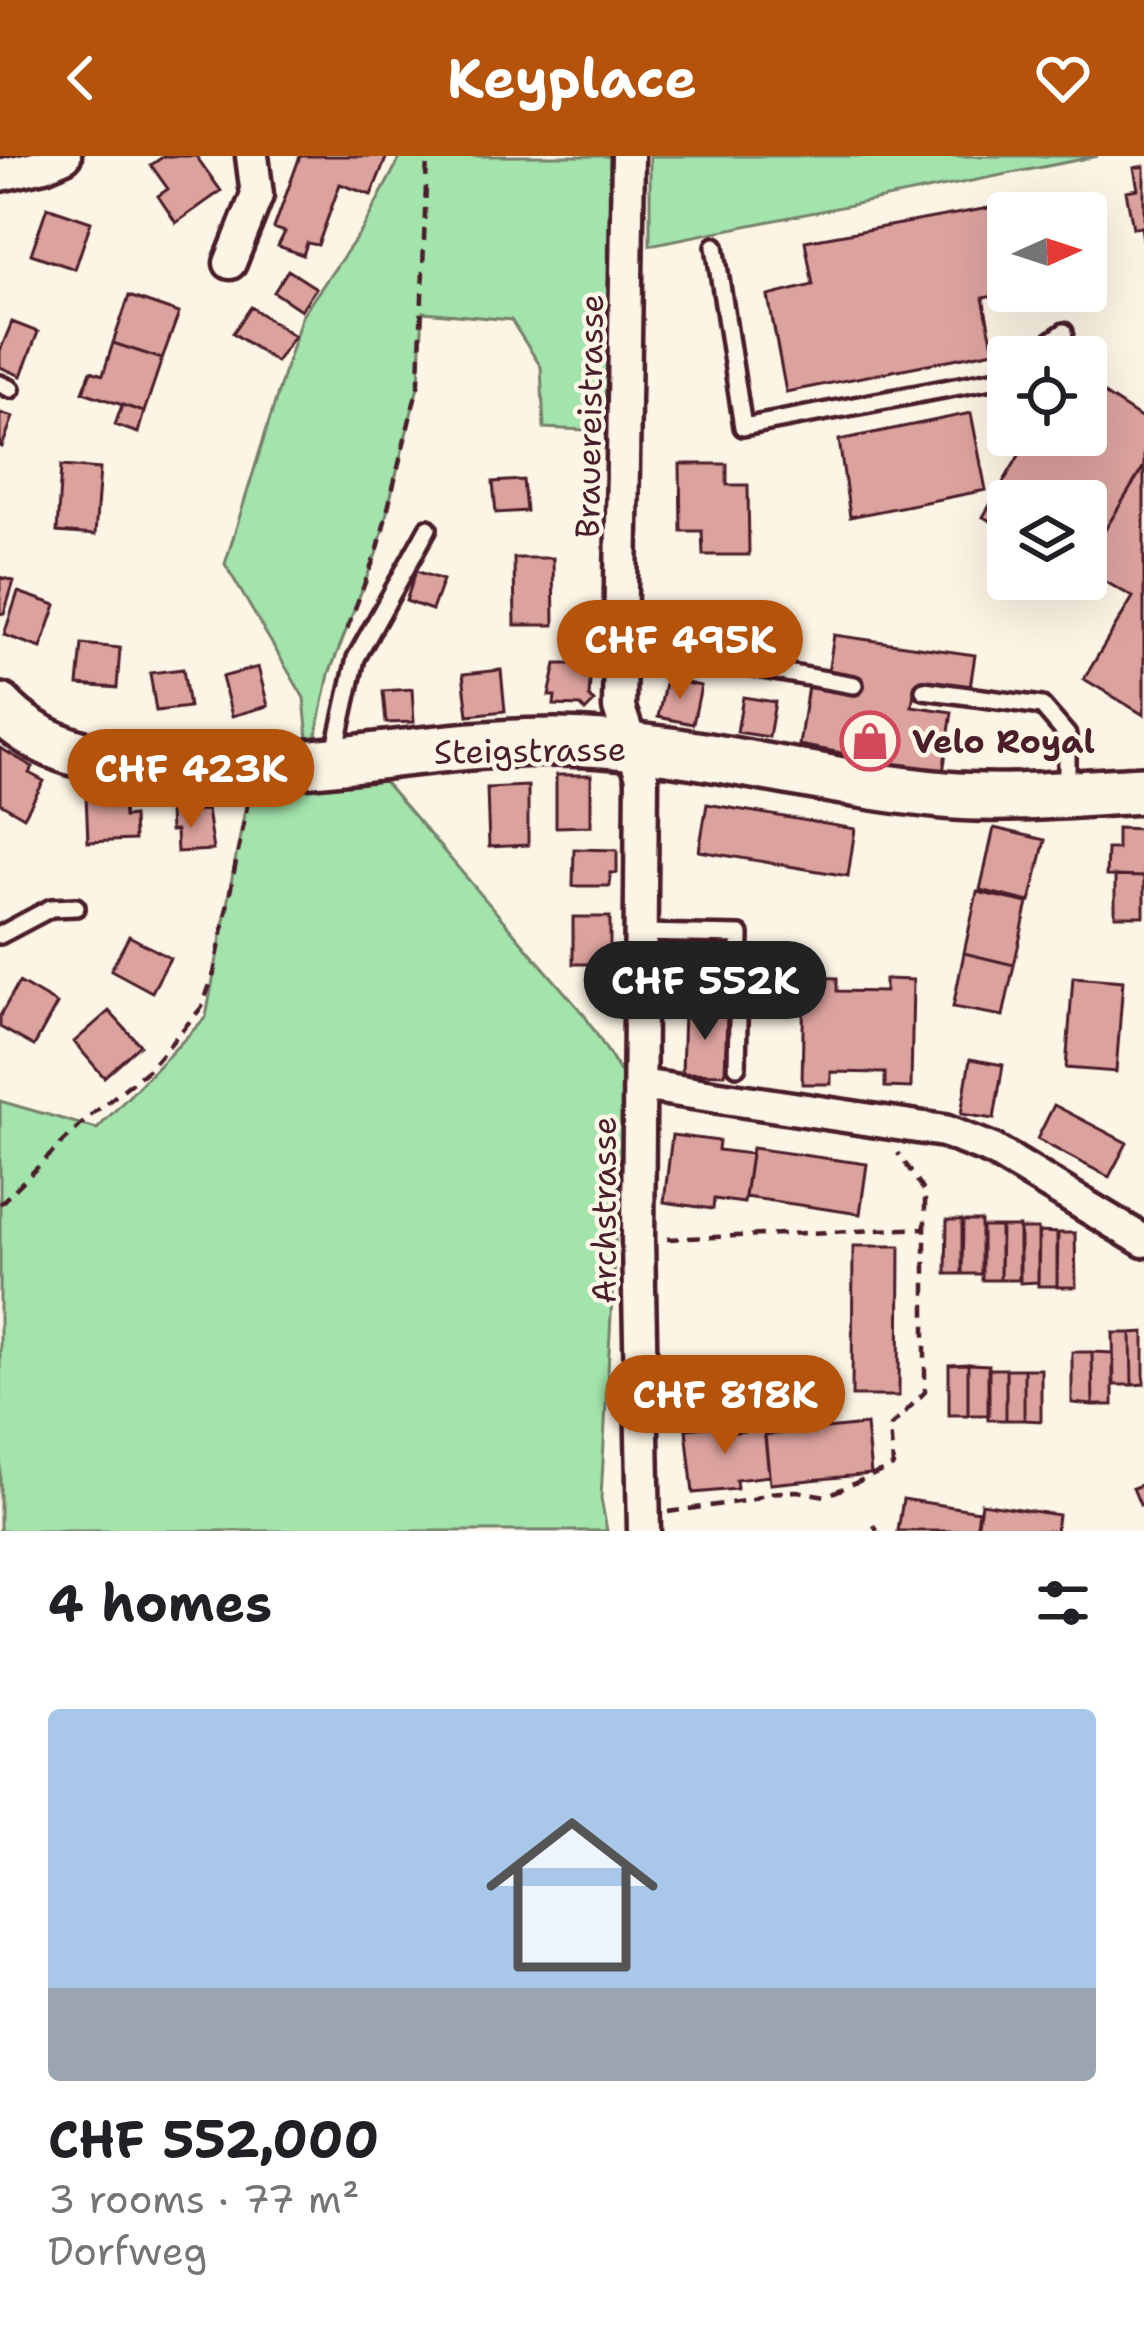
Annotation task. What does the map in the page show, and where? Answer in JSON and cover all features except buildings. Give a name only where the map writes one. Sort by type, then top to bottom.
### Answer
[{"type":"street","points":[[0,175],[65,156]]},
{"type":"street","points":[[230,263],[257,195],[252,156]]},
{"type":"street","name":"Brauereistrasse","points":[[628,156],[619,708],[634,747]]},
{"type":"street","name":"Steigstrasse","points":[[0,707],[16,724],[52,746],[99,760],[203,770],[556,742],[634,747],[929,794],[1144,790]]},
{"type":"street","name":"Archstrasse","points":[[634,747],[642,777],[638,1241],[644,1524]]},
{"type":"street","points":[[640,1085],[944,1131],[993,1150],[1144,1241]]},
{"type":"lane","points":[[715,246],[743,427],[987,381]]},
{"type":"lane","points":[[1058,336],[1064,332]]},
{"type":"lane","points":[[334,760],[356,658],[428,529]]},
{"type":"lane","points":[[622,644],[854,686]]},
{"type":"lane","points":[[924,690],[1042,706],[1067,734],[1067,793]]},
{"type":"lane","points":[[0,935],[51,908],[76,907]]},
{"type":"lane","points":[[638,933],[740,935],[737,1066]]},
{"type":"path","points":[[345,632],[378,549],[419,382],[427,156]]},
{"type":"path","points":[[0,1204],[148,1069],[202,1007],[240,854],[253,766]]},
{"type":"path","points":[[644,1524],[751,1501],[768,1493],[826,1496],[893,1466],[890,1427],[926,1393],[925,1192],[891,1144]]},
{"type":"path","points":[[638,1241],[925,1228]]},
{"type":"green space","points":[[401,156],[628,156],[624,432],[544,428],[541,367],[511,320],[423,312],[419,382],[378,549],[329,674],[311,761],[377,773],[585,1016],[624,1078],[601,1498],[607,1531],[0,1531],[0,1101],[97,1129],[206,1017],[253,766],[310,760],[304,698],[225,564],[302,315],[362,230]]},
{"type":"green space","points":[[650,156],[1098,156],[650,245]]},
{"type":"place","name":"Velo Royal","points":[[870,741]]}]
